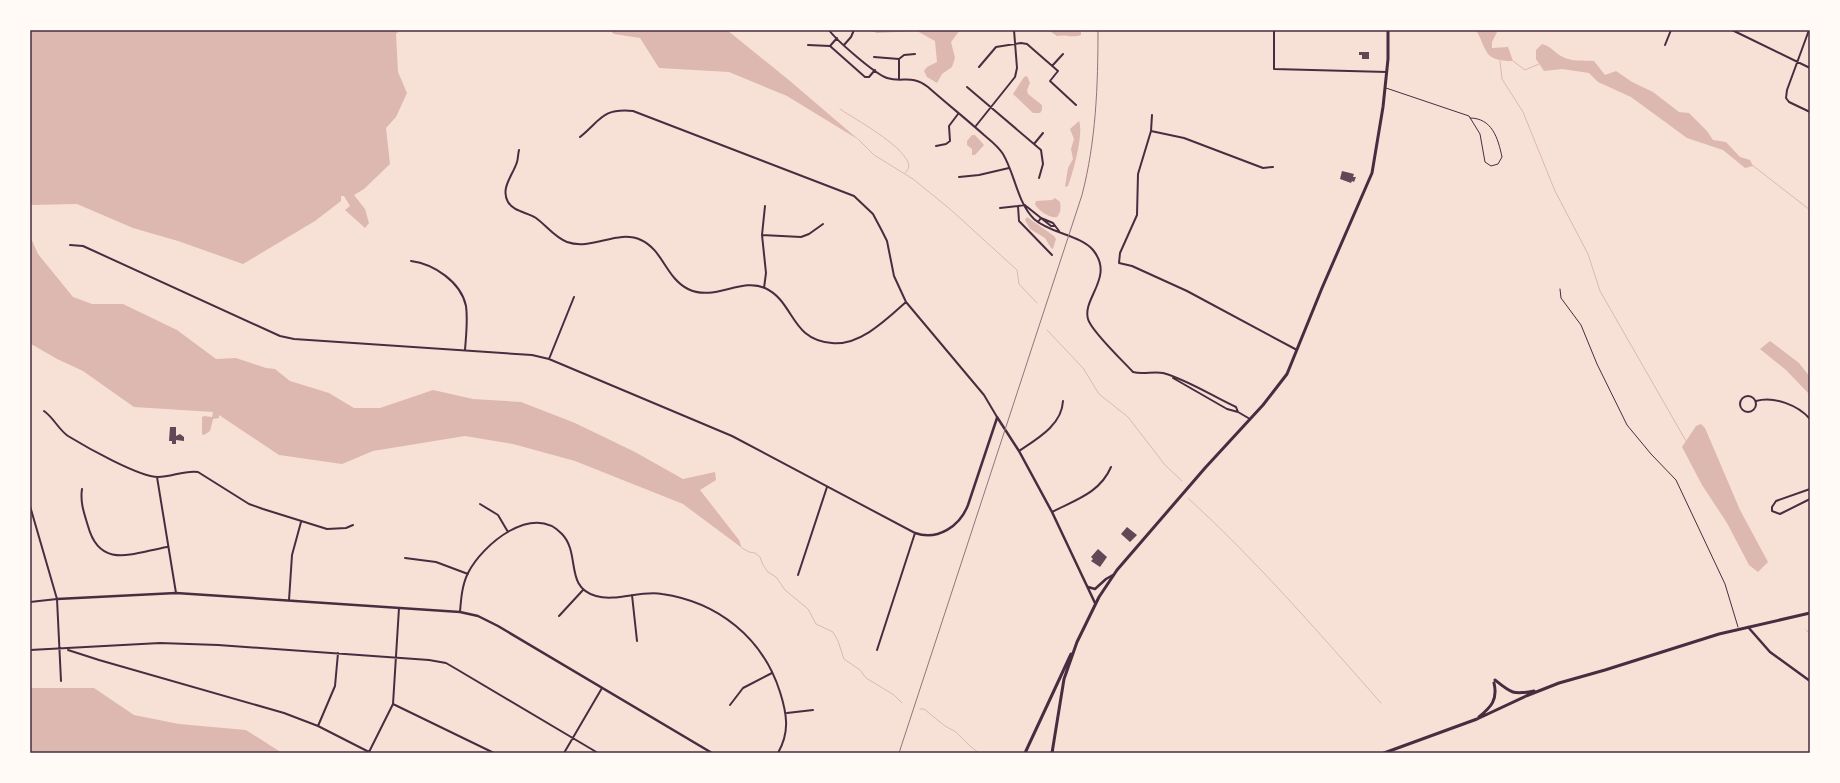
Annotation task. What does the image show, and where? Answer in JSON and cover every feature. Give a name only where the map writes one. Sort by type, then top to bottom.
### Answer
[{"type":"main road","points":[[1024,753],[1095,603],[1113,575],[1202,470],[1250,419],[1285,378],[1372,173],[1387,72],[1388,30]]},
{"type":"main road","points":[[1477,719],[1494,703],[1496,696],[1495,682],[1512,693],[1520,694],[1539,690],[1705,638],[1810,613]]},
{"type":"main road","points":[[1052,753],[1061,691],[1077,642]]},
{"type":"main road","points":[[1384,753],[1477,719],[1539,690]]},
{"type":"street","points":[[829,30],[844,45],[874,70],[888,78],[910,79],[922,82],[1000,150],[1025,205],[1031,215],[1038,222],[1048,228],[1059,231],[1093,250],[1100,268],[1100,277],[1087,310],[1089,323],[1133,372],[1138,374],[1153,372],[1168,375],[1236,407],[1238,412]]},
{"type":"street","points":[[844,45],[854,30]]},
{"type":"street","points":[[975,127],[1015,77],[1017,68],[1014,30]]},
{"type":"street","points":[[1274,30],[1274,69],[1387,72]]},
{"type":"street","points":[[1665,45],[1671,30]]},
{"type":"street","points":[[1732,30],[1810,68]]},
{"type":"street","points":[[1809,30],[1787,90],[1786,98],[1789,102],[1810,112]]},
{"type":"street","points":[[830,46],[837,38]]},
{"type":"street","points":[[979,67],[996,47],[1027,44],[1058,72],[1050,81],[1076,105]]},
{"type":"street","points":[[808,46],[830,46],[865,77],[869,77],[874,70]]},
{"type":"street","points":[[874,57],[899,59],[904,55],[915,54]]},
{"type":"street","points":[[1052,66],[1063,54]]},
{"type":"street","points":[[899,59],[899,79]]},
{"type":"street","points":[[967,87],[1040,150],[1043,164],[1039,178]]},
{"type":"street","points":[[580,137],[593,123],[605,114],[617,111],[633,111],[854,196],[873,214],[887,241],[894,276],[906,302],[980,390],[1019,451],[1052,512],[1095,603]]},
{"type":"street","points":[[936,146],[946,144],[950,141],[949,126],[958,114]]},
{"type":"street","points":[[1152,115],[1151,131],[1138,174],[1137,215],[1120,253],[1119,263],[1132,266],[1188,291],[1297,350]]},
{"type":"street","points":[[1151,131],[1184,138],[1262,168],[1273,167]]},
{"type":"street","points":[[1034,144],[1043,133]]},
{"type":"street","points":[[519,150],[517,161],[506,188],[508,202],[513,208],[536,218],[560,239],[577,244],[630,236],[641,240],[658,254],[671,276],[688,289],[698,292],[715,293],[745,286],[764,288],[779,299],[801,330],[816,340],[834,344],[845,343],[876,329],[906,302]]},
{"type":"street","points":[[959,177],[979,175],[1009,168]]},
{"type":"street","points":[[1000,208],[1025,205],[1051,226],[1055,226],[1059,231]]},
{"type":"street","points":[[764,288],[766,273],[762,235],[765,206]]},
{"type":"street","points":[[1018,206],[1019,221],[1052,255]]},
{"type":"street","points":[[1038,222],[1041,218]]},
{"type":"street","points":[[762,235],[801,237],[809,234],[823,224]]},
{"type":"street","points":[[70,245],[83,246],[280,336],[294,339],[523,353],[549,360],[732,436],[916,533],[928,535],[941,533],[962,518],[968,505],[997,417]]},
{"type":"street","points":[[411,261],[420,262],[439,272],[448,278],[461,293],[466,305],[467,316],[465,350]]},
{"type":"street","points":[[549,360],[574,297]]},
{"type":"street","points":[[1168,375],[1226,409],[1238,412],[1250,419]]},
{"type":"street","points":[[1752,396],[1756,401],[1756,408],[1749,413],[1741,409],[1740,405],[1743,397],[1752,396]]},
{"type":"street","points":[[1756,401],[1766,400],[1790,404],[1801,410],[1810,419]]},
{"type":"street","points":[[1019,451],[1053,425],[1063,408],[1063,401]]},
{"type":"street","points":[[44,411],[63,432],[75,441],[144,474],[157,477],[192,471],[198,472],[249,504],[301,522],[334,530],[346,528],[353,524]]},
{"type":"street","points":[[1052,512],[1092,492],[1102,483],[1111,466]]},
{"type":"street","points":[[157,477],[167,547],[176,593]]},
{"type":"street","points":[[798,575],[828,487]]},
{"type":"street","points":[[82,489],[80,499],[90,536],[95,545],[103,552],[118,556],[167,547]]},
{"type":"street","points":[[1810,489],[1776,502],[1772,507],[1772,512],[1780,514],[1810,499]]},
{"type":"street","points":[[480,504],[498,515],[508,532]]},
{"type":"street","points":[[30,506],[57,599],[61,681]]},
{"type":"street","points":[[289,600],[292,555],[301,522]]},
{"type":"street","points":[[460,612],[462,592],[468,574],[485,550],[508,532],[533,522],[543,523],[556,528],[562,533],[570,545],[574,572],[583,590],[601,597],[661,593],[692,600],[724,616],[746,635],[764,656],[777,682],[787,713],[785,734],[778,753]]},
{"type":"street","points":[[876,650],[916,533]]},
{"type":"street","points":[[405,558],[436,562],[468,574]]},
{"type":"street","points":[[1088,587],[1095,589],[1113,575]]},
{"type":"street","points":[[559,616],[583,590]]},
{"type":"street","points":[[30,602],[57,599],[176,593],[473,614],[490,622],[712,753]]},
{"type":"street","points":[[632,595],[637,642]]},
{"type":"street","points":[[68,649],[99,660],[284,713],[318,726],[370,752],[393,704],[399,608]]},
{"type":"street","points":[[1748,627],[1770,652],[1810,681]]},
{"type":"street","points":[[30,650],[160,643],[338,653],[429,660],[446,663],[598,753]]},
{"type":"street","points":[[318,726],[335,686],[338,653]]},
{"type":"street","points":[[730,705],[736,696],[746,686],[772,673]]},
{"type":"street","points":[[564,753],[602,688]]},
{"type":"street","points":[[393,704],[494,753]]},
{"type":"street","points":[[787,713],[812,710]]},
{"type":"lane","points":[[1385,87],[1469,116],[1470,118],[1480,134],[1485,162],[1491,166],[1498,164],[1502,157],[1492,128],[1485,120],[1470,118]]},
{"type":"path","points":[[1560,289],[1561,298],[1581,325],[1597,364],[1627,425],[1651,454],[1676,480],[1725,584],[1740,629]]},
{"type":"shaded area","points":[[30,30],[400,30],[396,34],[398,72],[407,93],[396,117],[386,128],[390,164],[364,189],[354,195],[365,209],[369,223],[365,228],[345,210],[350,206],[344,196],[341,196],[341,201],[315,221],[243,264],[178,241],[133,228],[77,204],[30,205]]},
{"type":"shaded area","points":[[609,30],[727,30],[859,140],[787,96],[729,72],[659,68],[640,38],[614,34]]},
{"type":"shaded area","points":[[869,30],[960,30],[951,42],[955,58],[952,67],[942,74],[937,83],[927,77],[924,71],[927,67],[937,62],[935,41],[917,31],[877,33]]},
{"type":"shaded area","points":[[1048,30],[1081,30],[1081,35],[1057,36]]},
{"type":"shaded area","points":[[1476,30],[1498,30],[1492,42],[1492,48],[1508,47],[1513,61],[1503,61],[1491,57],[1485,49]]},
{"type":"shaded area","points":[[1542,44],[1566,59],[1594,61],[1605,75],[1616,71],[1632,82],[1653,92],[1679,112],[1689,113],[1707,131],[1713,140],[1726,142],[1740,157],[1750,160],[1753,166],[1745,168],[1723,150],[1687,138],[1631,97],[1598,82],[1589,73],[1562,69],[1544,71],[1536,59],[1536,50]]},
{"type":"shaded area","points":[[1027,76],[1030,83],[1027,90],[1028,94],[1042,105],[1042,110],[1040,113],[1033,113],[1013,94],[1024,77]]},
{"type":"shaded area","points":[[1079,121],[1079,143],[1073,172],[1068,186],[1065,187],[1068,168],[1073,159],[1071,149],[1074,139],[1070,129]]},
{"type":"shaded area","points":[[972,135],[975,135],[984,145],[975,155],[972,155],[972,149],[967,145],[967,141]]},
{"type":"shaded area","points":[[1055,198],[1060,202],[1061,208],[1057,217],[1051,217],[1044,214],[1035,204],[1036,201],[1052,200]]},
{"type":"shaded area","points":[[1027,217],[1054,236],[1056,239],[1053,249],[1045,238],[1030,229],[1025,220]]},
{"type":"shaded area","points":[[30,236],[38,254],[73,297],[92,304],[123,304],[177,330],[216,359],[236,358],[266,368],[275,369],[290,381],[329,393],[354,408],[380,408],[433,390],[473,399],[521,402],[575,423],[635,452],[683,479],[715,472],[716,480],[700,490],[739,540],[742,548],[683,504],[575,461],[513,444],[465,436],[373,451],[342,464],[279,455],[219,415],[219,418],[213,419],[210,431],[204,435],[202,434],[202,417],[212,417],[213,412],[134,407],[83,371],[57,359],[33,345],[30,345]]},
{"type":"shaded area","points":[[1770,341],[1799,363],[1810,377],[1810,395],[1786,370],[1760,349]]},
{"type":"shaded area","points":[[1701,424],[1705,428],[1740,510],[1768,562],[1758,572],[1749,565],[1727,523],[1702,485],[1682,447],[1696,426]]},
{"type":"shaded area","points":[[30,688],[94,688],[134,715],[179,724],[246,730],[282,753],[30,753]]},
{"type":"building","points":[[1359,52],[1369,52],[1369,59],[1362,59],[1362,55],[1359,55]]},
{"type":"building","points":[[1342,171],[1354,174],[1353,177],[1356,177],[1354,182],[1352,181],[1351,183],[1340,179]]},
{"type":"building","points":[[170,427],[176,427],[176,436],[180,434],[184,437],[184,441],[176,440],[176,444],[172,444],[172,441],[169,441]]},
{"type":"building","points":[[1127,527],[1137,535],[1130,542],[1121,534]]},
{"type":"building","points":[[1098,549],[1107,557],[1100,567],[1091,561],[1093,559],[1091,557]]},
{"type":"waterway","points":[[1500,61],[1502,79],[1523,112],[1555,191],[1588,254],[1600,291],[1686,441]]},
{"type":"waterway","points":[[1513,61],[1525,70],[1539,64]]},
{"type":"waterway","points":[[840,109],[896,147],[908,162],[909,165],[905,173]]},
{"type":"waterway","points":[[858,139],[874,155],[913,179],[950,209],[1017,270],[1019,284],[1037,303]]},
{"type":"waterway","points":[[1752,165],[1810,210]]},
{"type":"waterway","points":[[1047,330],[1083,368],[1099,394],[1128,417],[1165,465],[1182,481]]},
{"type":"waterway","points":[[1188,498],[1263,572],[1381,703]]},
{"type":"waterway","points":[[742,548],[749,552],[755,553],[760,557],[768,572],[776,577],[785,590],[808,609],[816,624],[833,632],[838,641],[844,659],[860,670],[866,678],[894,695],[902,703]]},
{"type":"waterway","points":[[1806,630],[1810,634]]},
{"type":"waterway","points":[[920,709],[924,709],[945,726],[956,732],[979,753]]},
{"type":"railway","points":[[899,753],[1082,195],[1087,175],[1093,134],[1098,30]]}]
